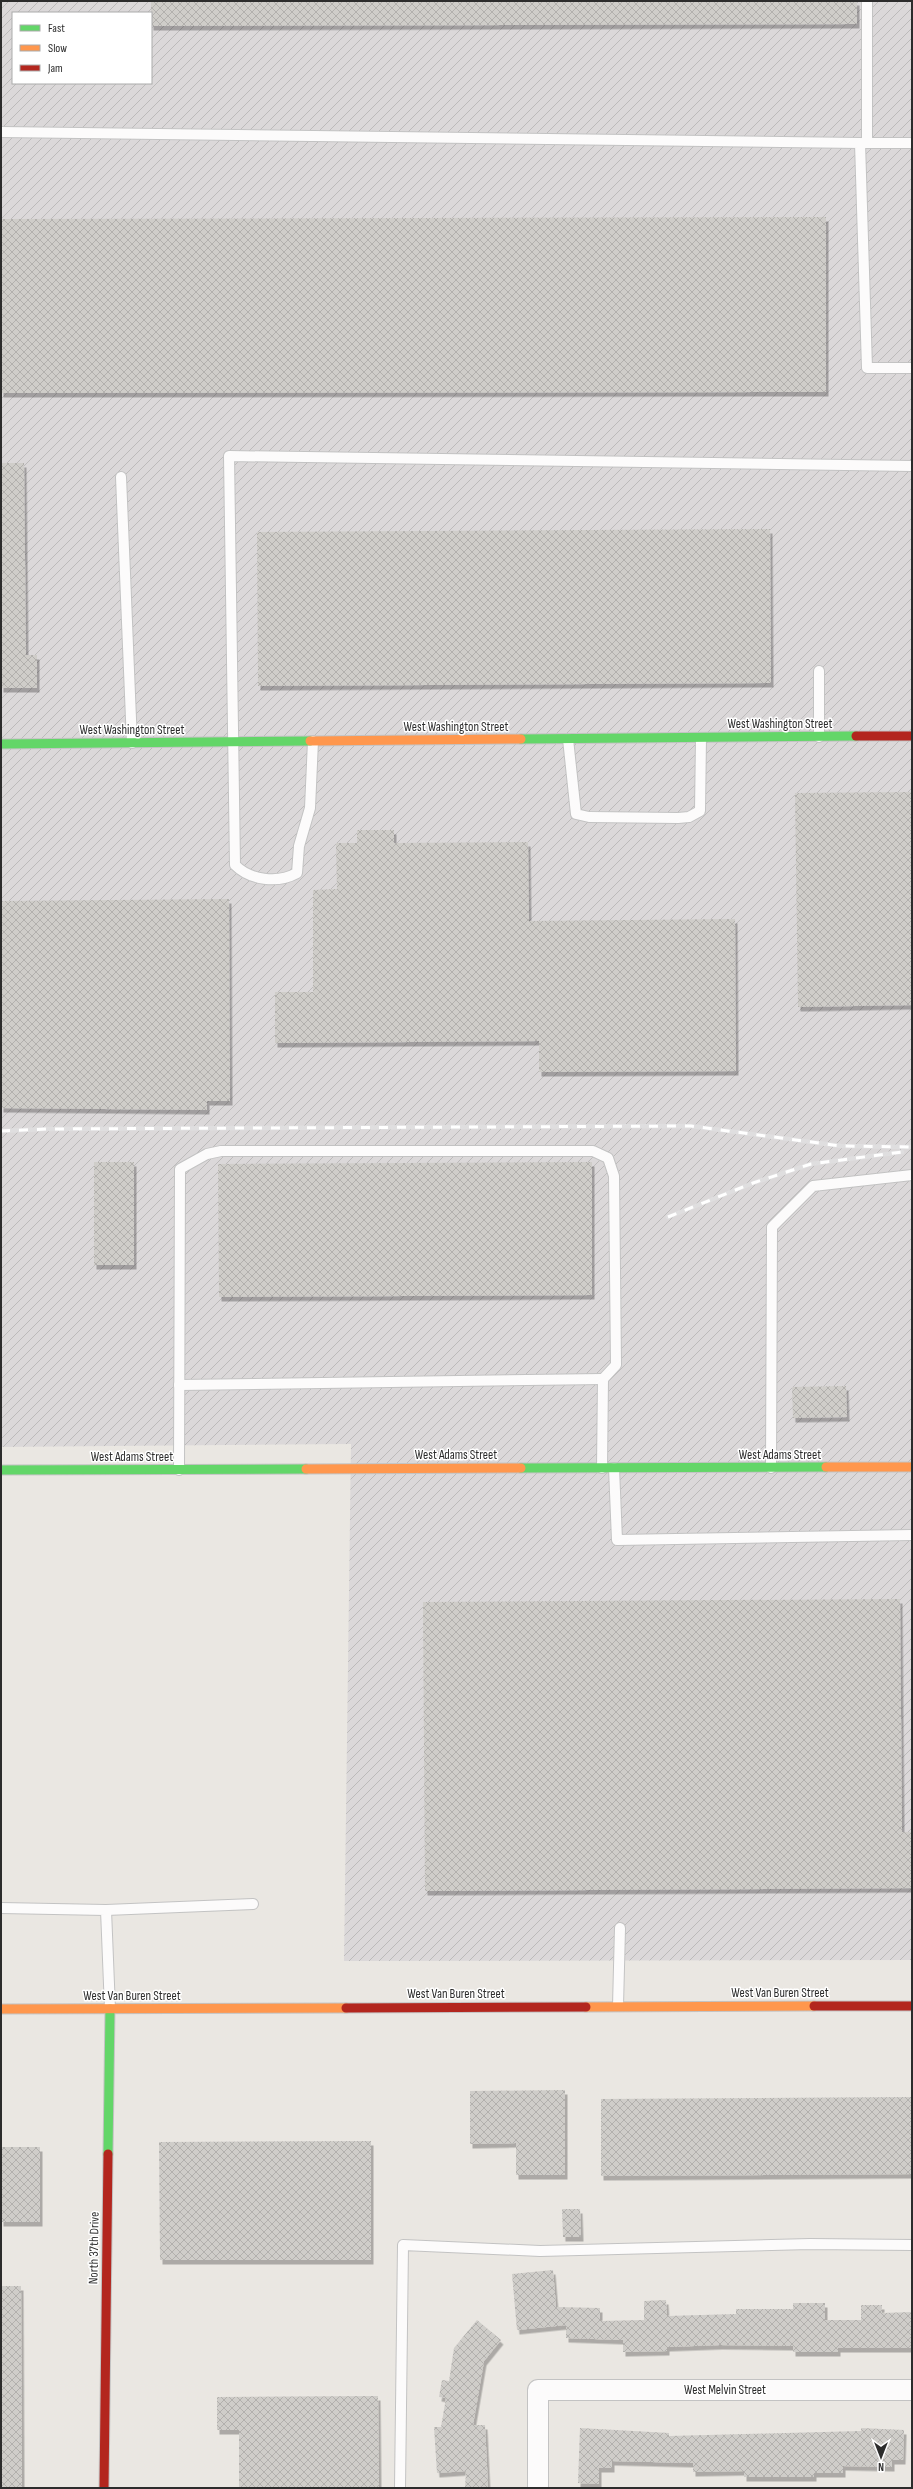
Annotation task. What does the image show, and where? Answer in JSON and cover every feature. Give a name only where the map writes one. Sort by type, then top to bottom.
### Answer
[{"type":"street","name":"West Washington Street","points":[[1,744],[912,736]]},
{"type":"street","name":"West Adams Street","points":[[1,1470],[912,1467]]},
{"type":"street","name":"West Van Buren Street","points":[[1,2009],[912,2006]]},
{"type":"street","name":"North 37th Drive","points":[[104,2488],[110,2009]]},
{"type":"street","name":"West Melvin Street","points":[[538,2488],[538,2390],[912,2390]]},
{"type":"lane","points":[[866,1],[863,143],[868,368],[912,368]]},
{"type":"lane","points":[[1,132],[912,143]]},
{"type":"lane","points":[[314,741],[310,808],[299,846],[296,873],[289,877],[276,878],[259,878],[244,874],[235,865],[229,456],[912,466]]},
{"type":"lane","points":[[121,477],[132,743]]},
{"type":"lane","points":[[819,671],[819,736]]},
{"type":"lane","points":[[568,739],[576,814],[589,817],[678,818],[689,817],[700,811],[701,738]]},
{"type":"lane","points":[[178,1470],[180,1169],[201,1157],[221,1151],[593,1151],[601,1153],[608,1158],[614,1176],[616,1365],[602,1379],[179,1385]]},
{"type":"lane","points":[[771,1468],[772,1226],[813,1186],[912,1175]]},
{"type":"lane","points":[[602,1379],[602,1468]]},
{"type":"lane","points":[[614,1468],[618,1540],[912,1535]]},
{"type":"lane","points":[[1,1908],[106,1910],[253,1904]]},
{"type":"lane","points":[[106,1910],[110,2009]]},
{"type":"lane","points":[[618,2006],[620,1928]]},
{"type":"lane","points":[[400,2488],[403,2245],[540,2251],[810,2244],[912,2245]]},
{"type":"shaded area","points":[[1,1],[912,1],[912,1960],[344,1961],[351,1444],[1,1447]]},
{"type":"building","points":[[151,1],[857,1],[857,24],[152,26]]},
{"type":"building","points":[[826,217],[826,392],[1,393],[1,219]]},
{"type":"building","points":[[1,463],[24,463],[26,655],[37,655],[37,688],[1,688]]},
{"type":"building","points":[[770,529],[771,683],[258,686],[257,532]]},
{"type":"building","points":[[912,792],[912,1005],[798,1007],[795,793]]},
{"type":"building","points":[[357,830],[394,830],[394,843],[528,842],[529,921],[735,919],[736,1071],[539,1072],[539,1041],[275,1043],[275,992],[313,992],[313,890],[337,889],[336,843],[357,843]]},
{"type":"building","points":[[229,899],[230,1101],[207,1101],[207,1110],[1,1108],[1,901]]},
{"type":"building","points":[[94,1162],[134,1162],[134,1265],[94,1265]]},
{"type":"building","points":[[592,1162],[592,1295],[219,1297],[218,1164]]},
{"type":"building","points":[[846,1386],[847,1417],[793,1418],[792,1387]]},
{"type":"building","points":[[900,1599],[902,1832],[912,1832],[912,1888],[425,1891],[423,1602]]},
{"type":"building","points":[[565,2090],[565,2175],[516,2175],[516,2143],[470,2144],[470,2091]]},
{"type":"building","points":[[912,2097],[912,2174],[601,2176],[601,2099]]},
{"type":"building","points":[[371,2141],[371,2260],[160,2260],[159,2142]]},
{"type":"building","points":[[1,2147],[40,2147],[40,2222],[1,2222]]},
{"type":"building","points":[[562,2209],[580,2209],[581,2237],[563,2237]]},
{"type":"building","points":[[553,2270],[556,2307],[600,2308],[600,2321],[644,2320],[644,2301],[666,2300],[667,2316],[736,2314],[736,2309],[793,2309],[793,2303],[825,2303],[825,2320],[861,2320],[861,2305],[882,2305],[882,2313],[912,2312],[912,2348],[838,2348],[838,2352],[793,2352],[793,2346],[720,2345],[667,2347],[667,2351],[623,2352],[623,2340],[566,2338],[566,2325],[517,2330],[512,2274]]},
{"type":"building","points":[[1,2286],[21,2286],[22,2488],[1,2488]]},
{"type":"building","points":[[477,2320],[501,2340],[484,2361],[473,2425],[485,2425],[488,2488],[465,2488],[466,2471],[437,2473],[434,2427],[441,2427],[446,2398],[439,2397],[442,2380],[449,2381],[454,2348]]},
{"type":"building","points":[[378,2396],[379,2488],[239,2488],[239,2430],[217,2430],[217,2397]]},
{"type":"building","points":[[580,2428],[669,2433],[669,2436],[861,2431],[861,2428],[904,2430],[903,2460],[892,2460],[892,2467],[843,2466],[843,2473],[814,2473],[814,2477],[744,2477],[744,2471],[693,2472],[693,2463],[612,2461],[612,2468],[599,2468],[599,2484],[578,2483]]},
{"type":"railway","points":[[1,1131],[46,1129],[691,1126],[841,1146],[912,1147]]},
{"type":"railway","points":[[668,1217],[753,1183],[811,1164],[902,1152]]},
{"type":"traffic: fast","points":[[521,739],[856,736]]},
{"type":"traffic: fast","points":[[1,744],[310,741]]},
{"type":"traffic: fast","points":[[521,1468],[826,1467]]},
{"type":"traffic: fast","points":[[1,1470],[306,1469]]},
{"type":"traffic: fast","points":[[108,2154],[110,2009]]},
{"type":"traffic: slow","points":[[310,741],[521,739]]},
{"type":"traffic: slow","points":[[826,1467],[912,1467]]},
{"type":"traffic: slow","points":[[306,1469],[521,1468]]},
{"type":"traffic: slow","points":[[586,2007],[814,2006]]},
{"type":"traffic: slow","points":[[1,2009],[346,2008]]},
{"type":"traffic: jam","points":[[856,736],[912,736]]},
{"type":"traffic: jam","points":[[814,2006],[912,2006]]},
{"type":"traffic: jam","points":[[346,2008],[586,2007]]},
{"type":"traffic: jam","points":[[104,2488],[108,2154]]}]
